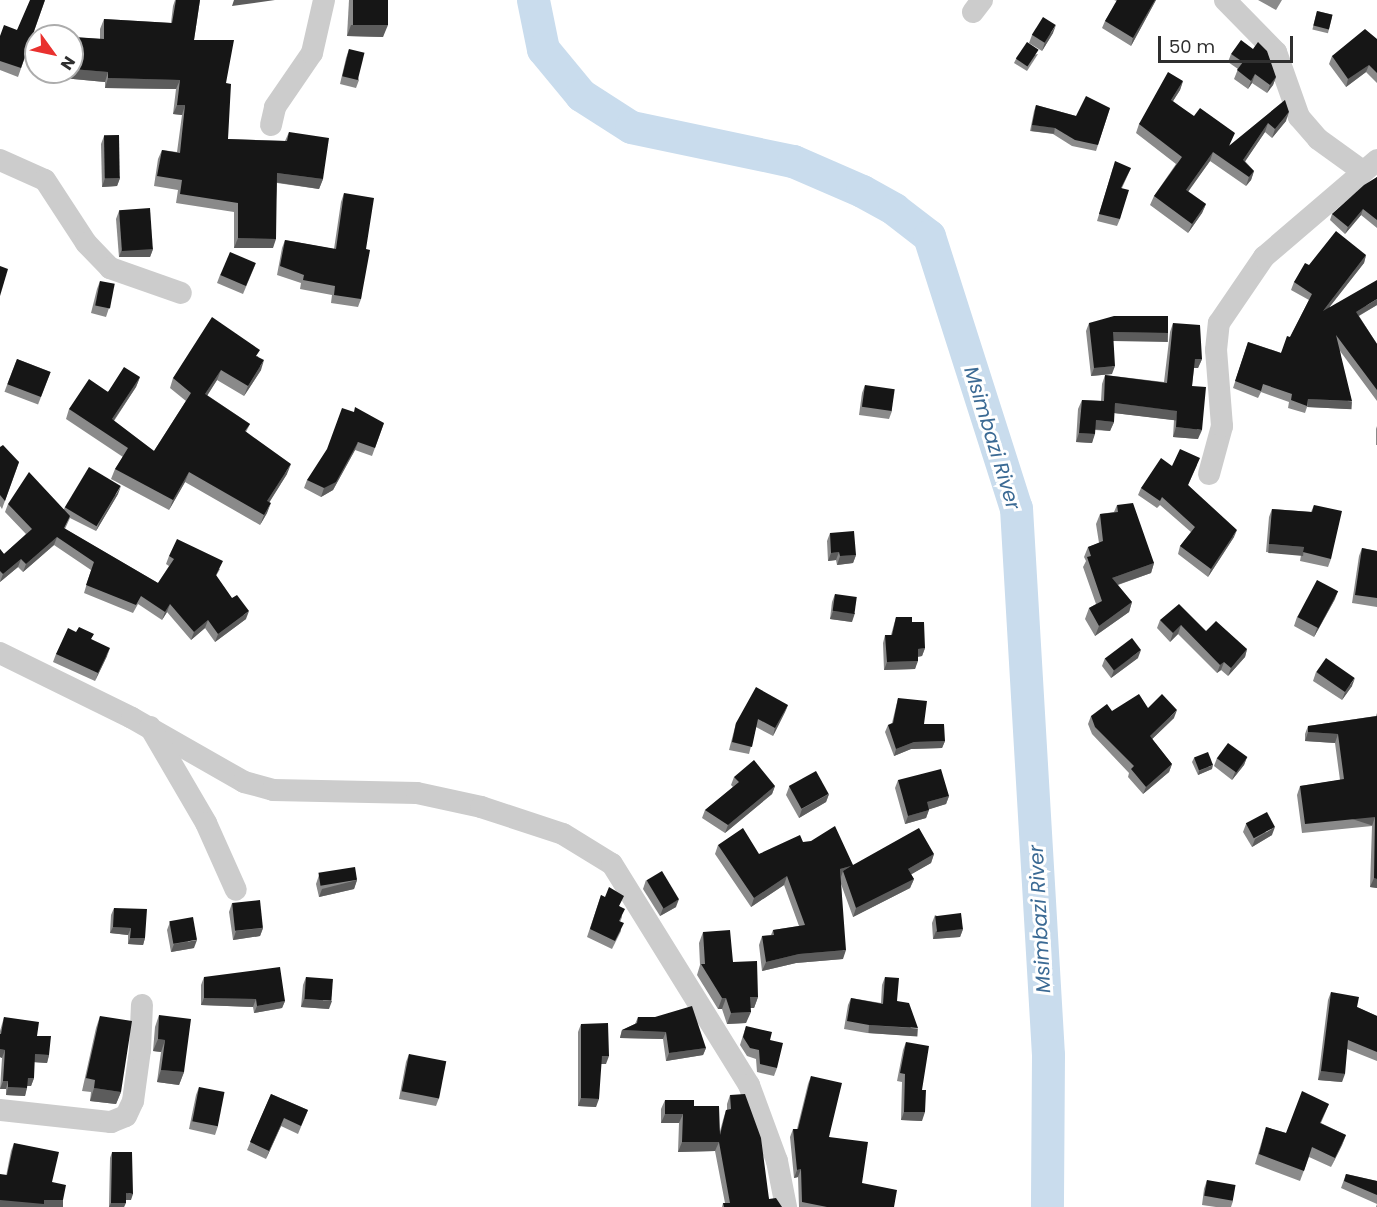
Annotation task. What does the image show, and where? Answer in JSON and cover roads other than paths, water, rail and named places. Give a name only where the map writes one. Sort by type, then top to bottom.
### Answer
[{"type":"street","points":[[272,125],[275,107],[312,52],[324,0]]},
{"type":"street","points":[[1209,474],[1222,426],[1216,350],[1220,323],[1264,257],[1369,165],[1318,139],[1299,117],[1276,52],[1225,0]]},
{"type":"street","points":[[0,160],[45,180],[86,243],[110,268],[181,293]]},
{"type":"street","points":[[0,653],[150,728],[244,782],[273,790],[417,793],[481,807],[564,834],[612,864],[749,1086],[777,1161],[786,1207]]},
{"type":"street","points":[[150,728],[206,823],[236,890]]},
{"type":"street","points":[[0,1110],[111,1122],[126,1116],[133,1101],[140,1050],[142,1005]]},
{"type":"waterway","name":"Msimbazi River","points":[[533,0],[543,49],[581,95],[631,127],[793,161],[862,191],[894,209],[929,236],[1016,508],[1048,1055],[1047,1207]]}]
